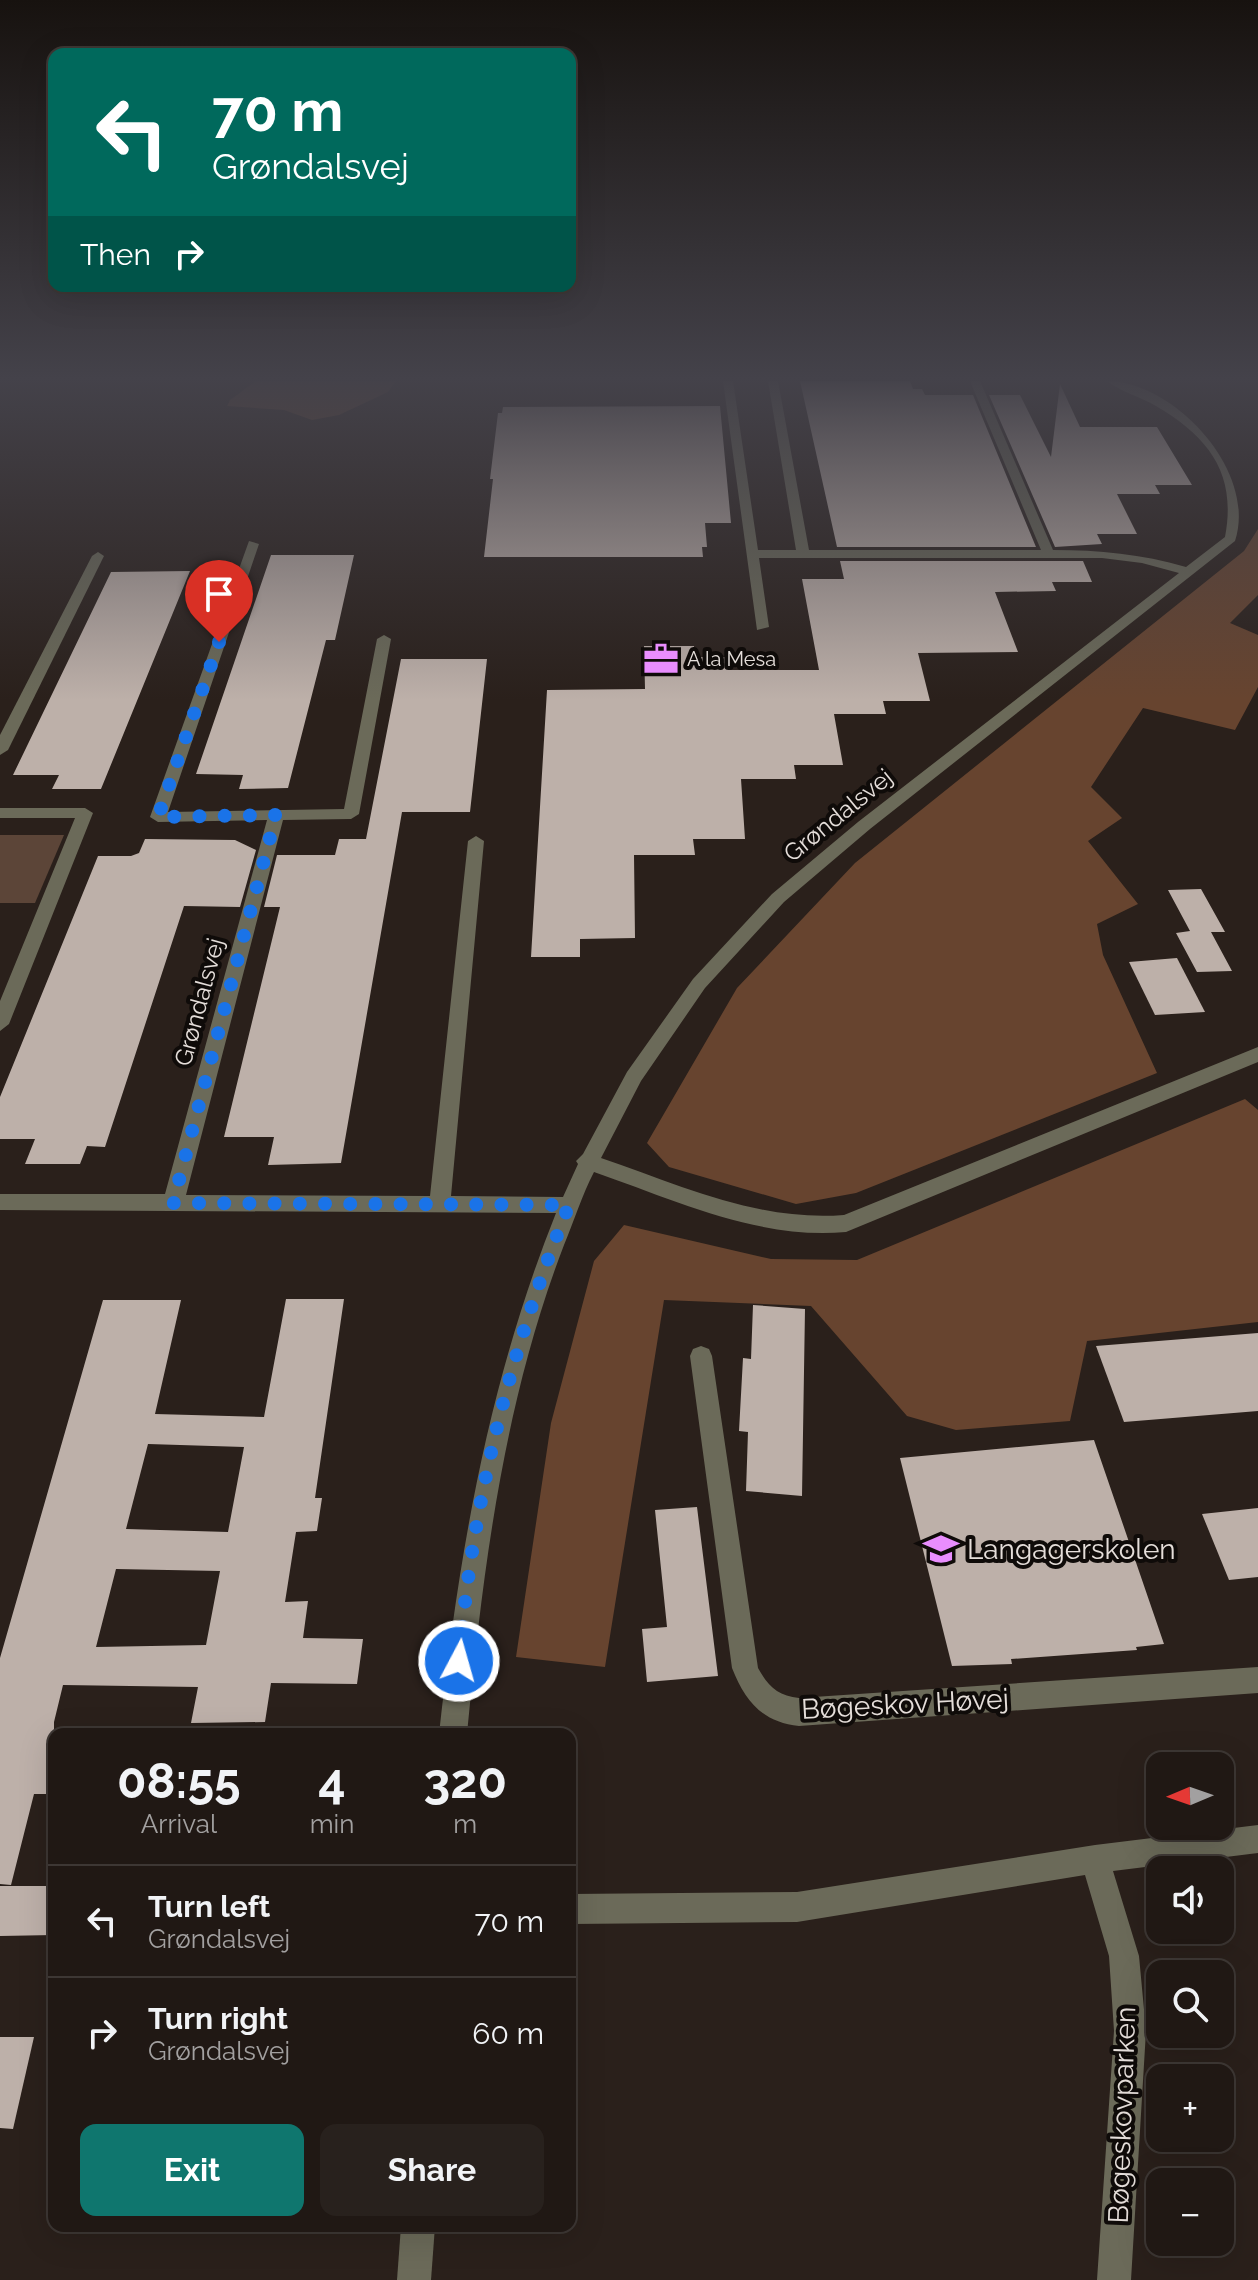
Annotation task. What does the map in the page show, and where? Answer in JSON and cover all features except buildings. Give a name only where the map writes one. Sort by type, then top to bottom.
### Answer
[{"type":"street","points":[[742,487],[762,627]]},
{"type":"street","points":[[791,487],[803,554]]},
{"type":"street","points":[[1020,487],[1048,553]]},
{"type":"street","name":"Grøndalsvej","points":[[453,1728],[461,1636],[495,1436],[517,1349],[586,1161],[656,1042],[707,977],[776,900],[854,833],[1231,538],[1248,503],[1245,487]]},
{"type":"street","points":[[253,544],[158,817],[351,814],[384,639]]},
{"type":"street","points":[[751,554],[1124,555],[1189,572]]},
{"type":"street","points":[[0,750],[98,556]]},
{"type":"street","points":[[0,813],[85,813],[0,1024]]},
{"type":"street","name":"Grøndalsvej","points":[[173,1203],[276,815]]},
{"type":"street","points":[[440,1204],[476,841]]},
{"type":"street","points":[[586,1161],[779,1224],[824,1227],[846,1223],[1258,1054]]},
{"type":"street","points":[[0,1202],[569,1205]]},
{"type":"street","name":"Bøgeskov Høvej","points":[[701,1356],[745,1668],[754,1691],[776,1708],[799,1712],[1258,1680]]},
{"type":"street","points":[[576,1909],[797,1907],[1095,1859],[1258,1839]]},
{"type":"street","name":"Bøgeskovparken","points":[[1095,1859],[1124,1956],[1130,2031],[1114,2280]]},
{"type":"street","points":[[414,2280],[418,2232]]},
{"type":"shaded area","points":[[1258,529],[1258,595],[1230,623],[1258,635],[1258,687],[1235,730],[1143,708],[1091,787],[1122,818],[1088,841],[1138,904],[1097,924],[1103,955],[1157,1073],[856,1193],[796,1204],[669,1167],[647,1143],[737,988],[855,863],[1244,551]]},
{"type":"shaded area","points":[[0,835],[64,835],[35,903],[0,903]]},
{"type":"shaded area","points":[[1245,1099],[1258,1110],[1258,1322],[1087,1341],[1070,1421],[956,1430],[907,1416],[811,1306],[664,1300],[605,1667],[516,1657],[551,1423],[594,1261],[624,1225],[771,1259],[857,1260]]},
{"type":"place","name":"A la Mesa","points":[[661,659]]},
{"type":"place","name":"Langagerskolen","points":[[941,1549]]},
{"type":"route","points":[[219,642],[158,817],[276,815],[173,1203],[569,1205],[545,1264],[517,1349],[495,1436],[478,1522],[459,1661]]}]
